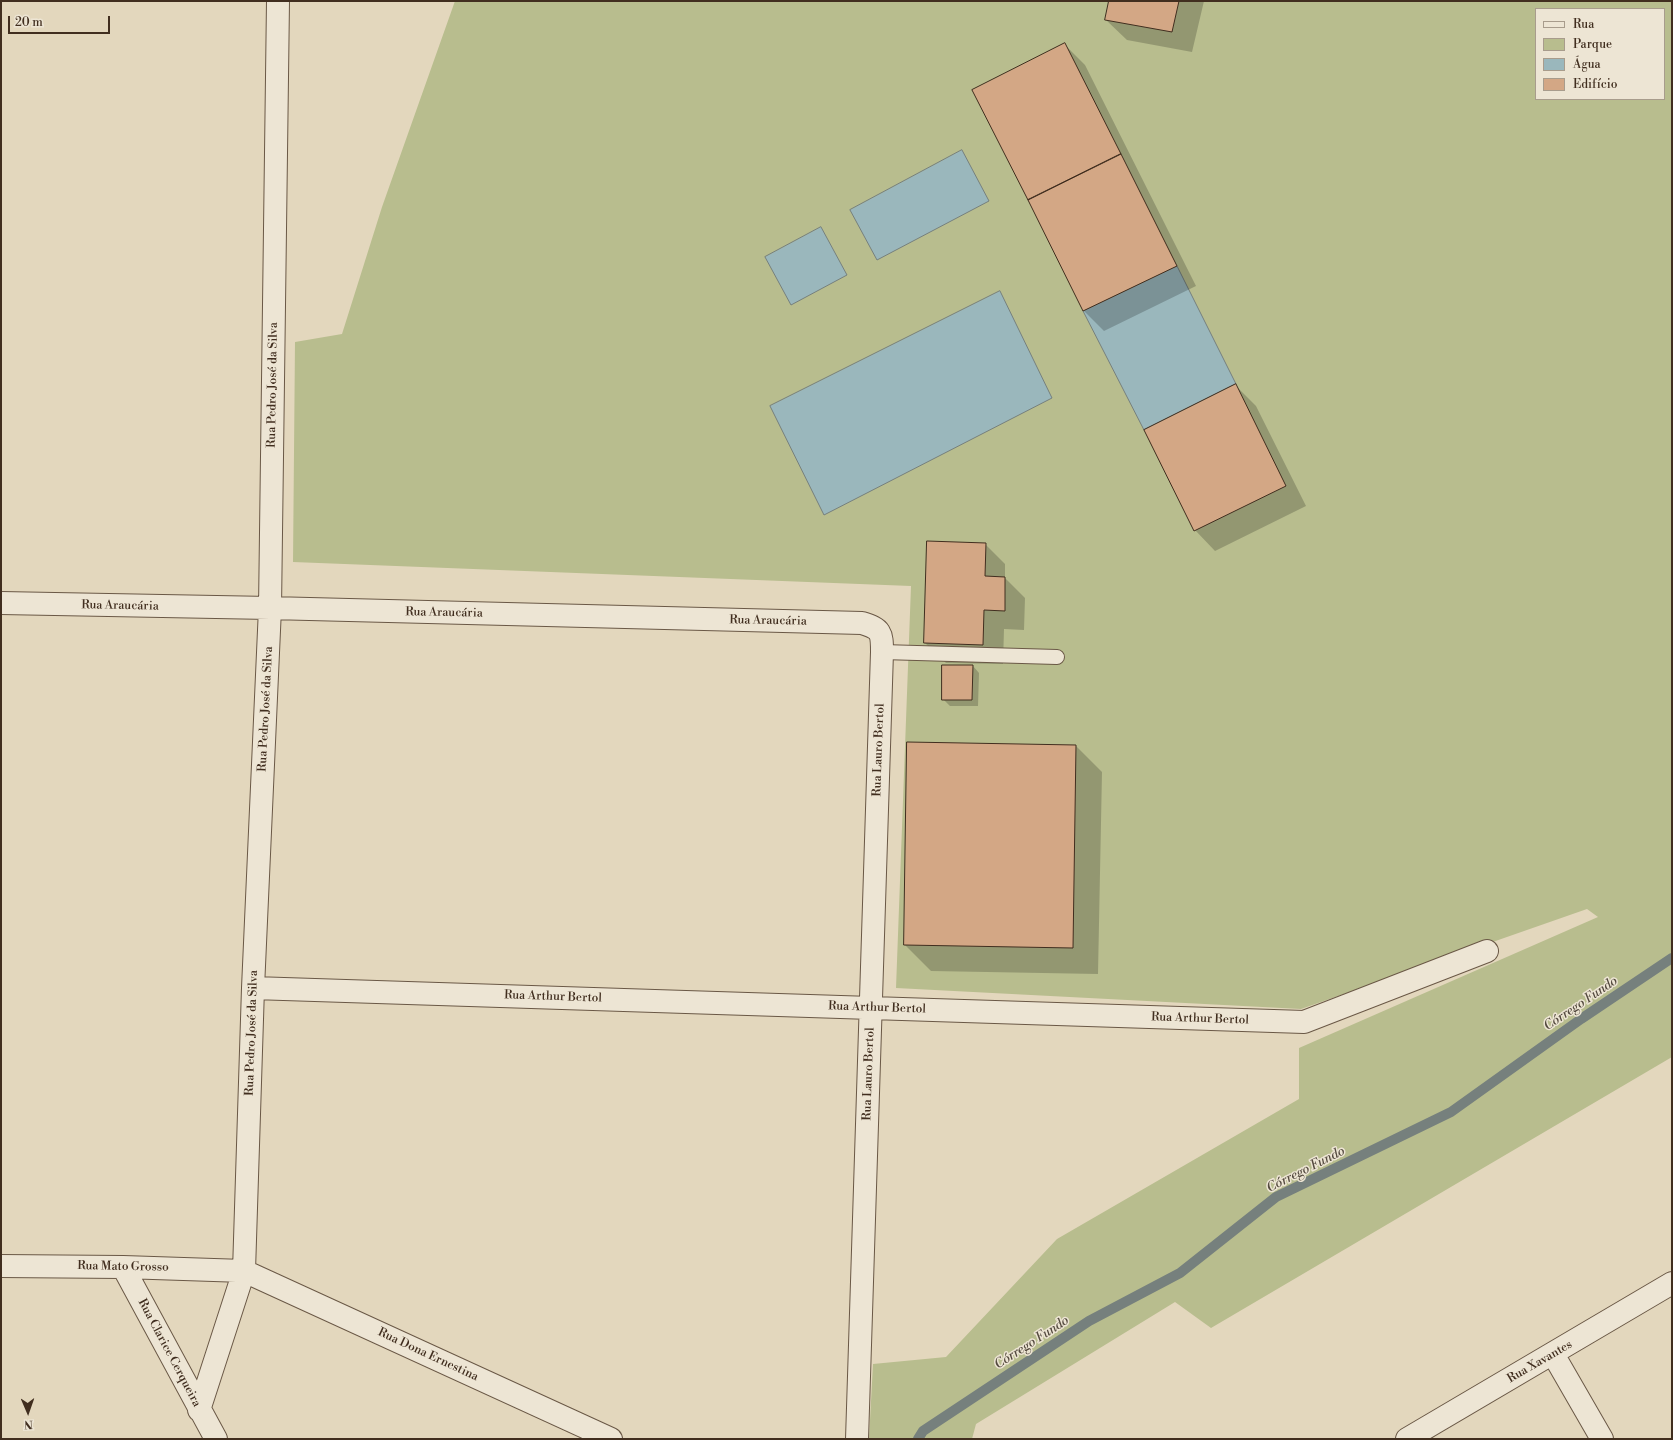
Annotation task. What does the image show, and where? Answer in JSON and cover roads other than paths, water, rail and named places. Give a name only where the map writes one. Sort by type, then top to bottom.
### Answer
[{"type":"street","name":"Rua Pedro José da Silva","points":[[199,1410],[244,1271],[253,988],[270,608],[278,1]]},
{"type":"street","name":"Rua Araucária","points":[[1,604],[270,608],[862,623],[875,627],[882,644]]},
{"type":"street","name":"Rua Lauro Bertol","points":[[857,1439],[882,644]]},
{"type":"street","name":"Rua Arthur Bertol","points":[[253,988],[1304,1022],[1487,951]]},
{"type":"street","name":"Rua Mato Grosso","points":[[1,1266],[123,1267],[244,1271]]},
{"type":"street","name":"Rua Clarice Cerqueira","points":[[123,1267],[216,1439]]},
{"type":"street","name":"Rua Dona Ernestina","points":[[244,1271],[611,1439]]},
{"type":"street","name":"Rua Xavantes","points":[[1407,1439],[1672,1283]]},
{"type":"street","points":[[1553,1354],[1602,1439]]},
{"type":"lane","points":[[882,644],[1057,657]]},
{"type":"water","points":[[962,150],[989,201],[877,260],[850,210]]},
{"type":"water","points":[[821,227],[847,275],[791,305],[765,257]]},
{"type":"water","points":[[1177,266],[1236,384],[1144,430],[1083,311]]},
{"type":"water","points":[[1000,291],[1052,398],[824,515],[770,406]]},
{"type":"waterway","name":"Córrego Fundo","points":[[918,1439],[923,1431],[1089,1321],[1180,1273],[1276,1197],[1451,1112],[1581,1019],[1672,958]]}]
